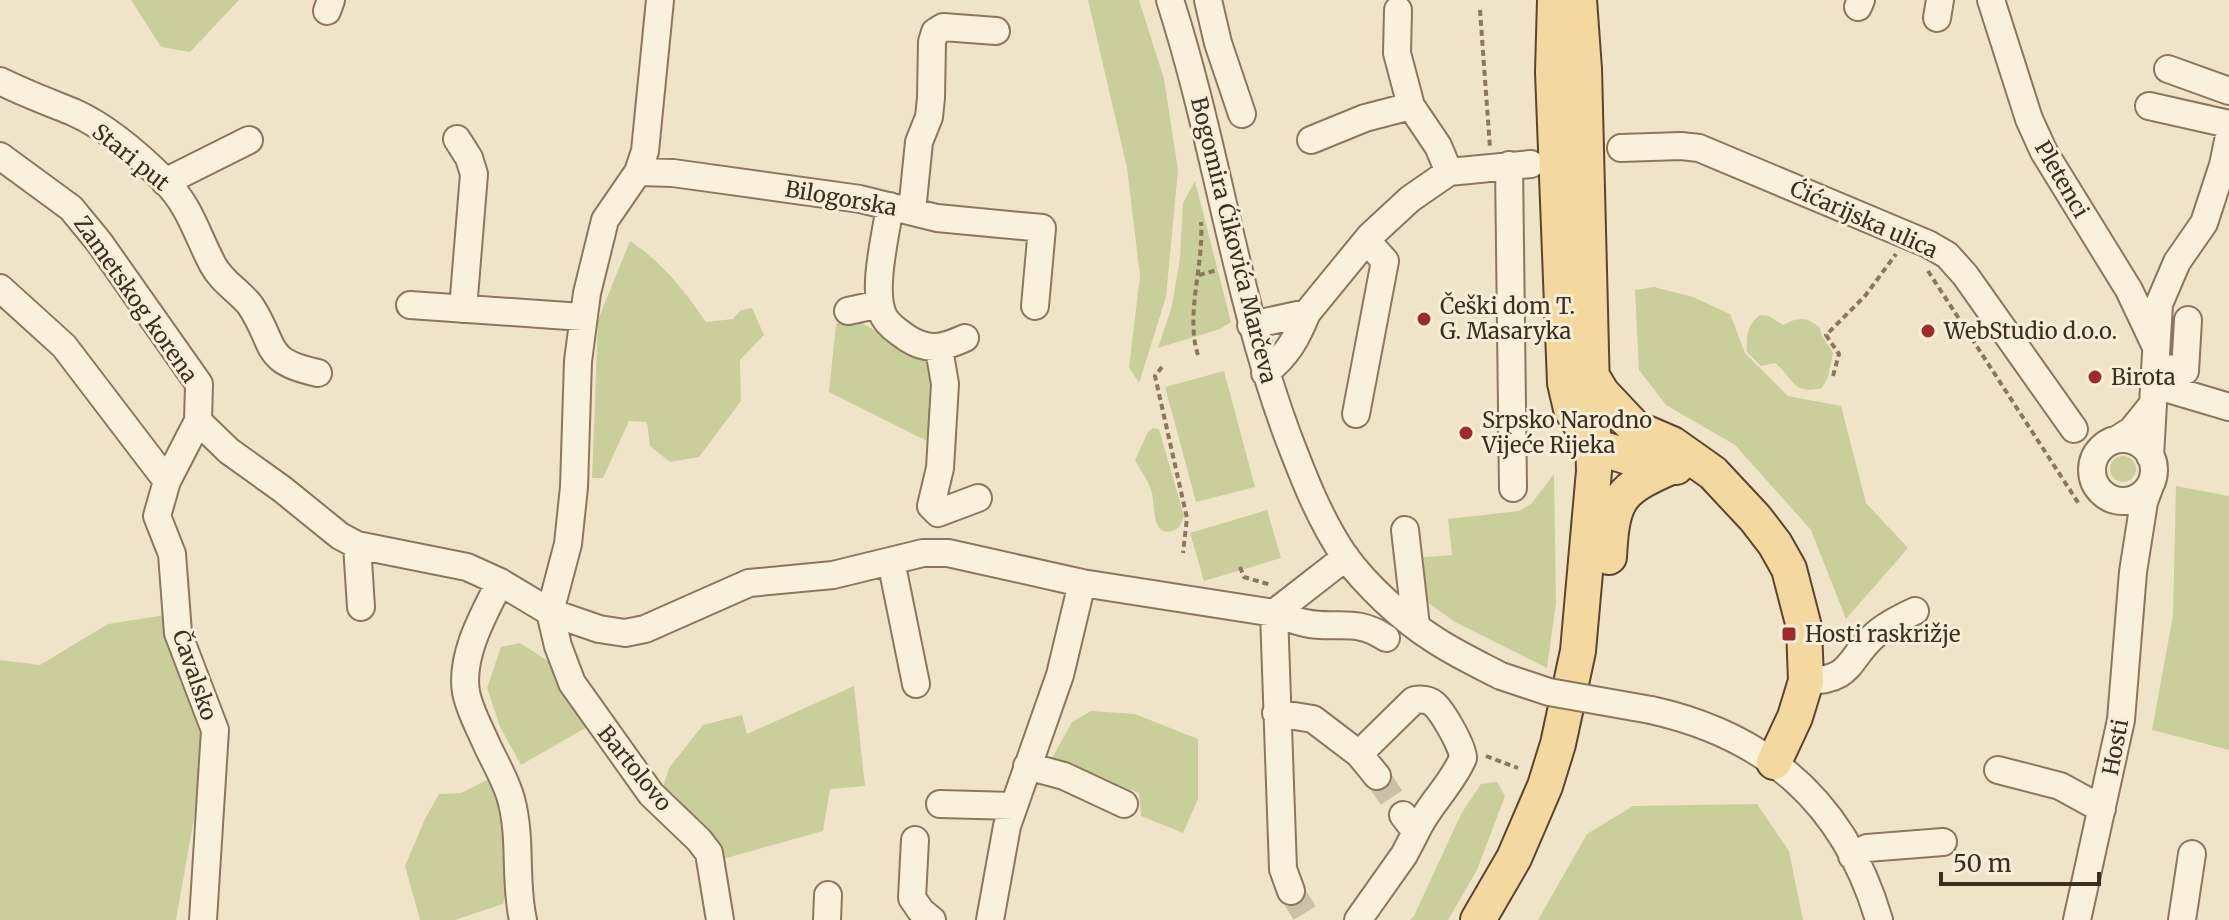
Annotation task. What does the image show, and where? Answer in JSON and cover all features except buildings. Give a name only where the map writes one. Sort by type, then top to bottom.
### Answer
[{"type":"main road","points":[[1555,0],[1553,72],[1565,383],[1571,409],[1594,446],[1700,474],[1736,499]]},
{"type":"main road","points":[[1478,920],[1514,858],[1545,786],[1558,744],[1578,651],[1594,471],[1584,69],[1579,0]]},
{"type":"main road","points":[[1590,373],[1602,393],[1635,428],[1672,444],[1713,473],[1775,544],[1789,569],[1804,627],[1806,681],[1795,717],[1774,762]]},
{"type":"main road","points":[[1594,446],[1606,437],[1635,428]]},
{"type":"main road","points":[[1578,651],[1607,586],[1610,538],[1617,503],[1635,482],[1673,466]]},
{"type":"street","points":[[550,612],[568,544],[582,317],[605,220],[638,172],[649,130],[660,0]]},
{"type":"street","name":"Bogomira Ćikovića Marčeva","points":[[1170,0],[1189,58],[1265,373],[1324,524],[1346,557],[1393,608],[1431,638],[1501,676],[1563,695],[1651,710],[1708,725],[1774,762]]},
{"type":"street","points":[[1208,0],[1218,43],[1242,114]]},
{"type":"street","name":"Pletenci","points":[[1991,0],[2029,119],[2044,152],[2129,290],[2155,376]]},
{"type":"street","points":[[1398,10],[1397,53],[1411,106],[1438,146],[1449,172]]},
{"type":"street","points":[[965,338],[939,349],[923,347],[897,331],[888,323],[880,304],[881,270],[929,117],[935,32],[943,27],[996,31]]},
{"type":"street","points":[[2168,69],[2229,91]]},
{"type":"street","name":"Stari put","points":[[0,81],[88,121],[114,137],[165,182],[185,203],[214,267],[232,290],[247,301],[273,353],[291,367],[318,373]]},
{"type":"street","points":[[1311,140],[1365,118],[1411,106]]},
{"type":"street","points":[[2149,106],[2229,124]]},
{"type":"street","name":"Pletenci","points":[[2150,456],[2159,304],[2177,262],[2218,217],[2229,136]]},
{"type":"street","points":[[457,139],[469,158],[474,174],[463,309]]},
{"type":"street","points":[[165,182],[249,140]]},
{"type":"street","name":"Ćićarijska ulica","points":[[1621,148],[1699,148],[1897,230],[1947,255],[1965,275],[2074,429],[2092,473]]},
{"type":"street","name":"Zametskog korena","points":[[0,156],[71,208],[99,242],[199,384],[198,421]]},
{"type":"street","points":[[1265,373],[1283,360],[1296,340],[1307,313],[1367,241],[1410,199],[1449,172],[1510,165],[1513,488]]},
{"type":"street","name":"Bilogorska","points":[[638,172],[673,173],[860,199],[937,218],[1042,228],[1035,306]]},
{"type":"street","points":[[1356,414],[1385,261],[1367,241]]},
{"type":"street","points":[[0,288],[64,346],[167,481]]},
{"type":"street","points":[[848,311],[880,304]]},
{"type":"street","points":[[410,305],[582,317]]},
{"type":"street","points":[[1251,325],[1307,313]]},
{"type":"street","points":[[2155,376],[2185,371],[2188,320]]},
{"type":"street","points":[[939,349],[945,384],[940,468],[931,506],[938,513],[946,512],[978,498]]},
{"type":"street","points":[[2155,376],[2229,407]]},
{"type":"street","points":[[2074,429],[2114,440],[2137,442],[2153,464],[2151,483],[2145,491],[2128,500],[2108,497],[2094,483],[2092,473],[2096,454],[2114,440],[2132,430],[2155,376]]},
{"type":"street","points":[[198,421],[229,451],[340,536],[357,545],[467,567],[500,582],[550,612],[599,629],[625,633],[645,629],[749,583],[833,575],[923,553],[948,553],[1082,583],[1274,613],[1306,624],[1357,625],[1373,629],[1386,638]]},
{"type":"street","name":"Čavalsko","points":[[198,421],[167,481],[157,516],[172,554],[178,633],[215,730],[203,920]]},
{"type":"street","name":"Hosti","points":[[2077,920],[2121,720],[2133,572],[2144,502],[2151,483]]},
{"type":"street","name":"Hosti","points":[[2108,497],[2124,529],[2133,572]]},
{"type":"street","points":[[1405,530],[1416,626]]},
{"type":"street","points":[[357,545],[361,607]]},
{"type":"street","points":[[1274,613],[1346,557]]},
{"type":"street","points":[[891,561],[916,684]]},
{"type":"street","points":[[500,582],[467,660],[466,690],[474,717],[511,796],[517,828],[518,900],[523,920]]},
{"type":"street","points":[[990,920],[1007,826],[1060,675],[1082,583]]},
{"type":"street","points":[[1806,681],[1826,681],[1843,673],[1876,634],[1915,611]]},
{"type":"street","name":"Bartolovo","points":[[550,612],[558,646],[572,683],[651,794],[709,853],[720,920]]},
{"type":"street","points":[[1274,613],[1283,869],[1291,891]]},
{"type":"street","points":[[1358,920],[1404,855],[1409,824],[1423,815],[1448,787],[1463,758],[1459,743],[1434,704],[1422,698],[1414,700],[1359,754]]},
{"type":"street","points":[[1276,713],[1313,719],[1359,754],[1377,776]]},
{"type":"street","points":[[1774,762],[1808,792],[1832,823],[1872,896],[1879,920]]},
{"type":"street","points":[[1027,766],[1064,776],[1124,804]]},
{"type":"street","points":[[1998,770],[2060,786],[2102,809]]},
{"type":"street","points":[[940,804],[1014,806]]},
{"type":"street","points":[[915,840],[912,898],[932,920]]},
{"type":"street","points":[[1852,856],[1867,848],[1943,842]]},
{"type":"street","points":[[2182,920],[2192,854]]},
{"type":"path","points":[[1480,10],[1510,165]]},
{"type":"path","points":[[1198,355],[1192,338],[1202,241],[1201,215]]},
{"type":"path","points":[[1833,376],[1839,354],[1826,335],[1875,284],[1897,252]]},
{"type":"path","points":[[1923,263],[2079,504]]},
{"type":"path","points":[[1199,275],[1223,269]]},
{"type":"path","points":[[1162,367],[1155,376],[1187,518],[1183,553]]},
{"type":"path","points":[[1240,567],[1244,577],[1271,585]]},
{"type":"path","points":[[1476,752],[1518,768]]},
{"type":"green space","points":[[131,0],[239,0],[190,52],[161,47]]},
{"type":"green space","points":[[1088,0],[1139,0],[1164,79],[1178,170],[1166,297],[1139,383],[1129,367],[1140,276],[1127,168]]},
{"type":"green space","points":[[1195,181],[1231,322],[1220,329],[1158,348],[1172,306],[1180,258],[1183,203]]},
{"type":"green space","points":[[630,241],[653,258],[672,278],[706,322],[733,319],[741,310],[752,308],[764,335],[740,360],[741,401],[699,457],[670,462],[650,446],[647,422],[629,421],[603,478],[592,478],[598,320]]},
{"type":"green space","points":[[1654,287],[1693,297],[1730,314],[1745,353],[1788,396],[1841,406],[1866,503],[1908,548],[1846,619],[1811,530],[1735,445],[1666,405],[1639,370],[1635,290]]},
{"type":"green space","points":[[1760,315],[1769,316],[1783,325],[1798,319],[1807,320],[1820,328],[1833,353],[1828,377],[1822,388],[1799,388],[1775,363],[1761,366],[1747,352],[1748,331]]},
{"type":"green space","points":[[852,317],[930,363],[929,442],[829,392],[836,324]]},
{"type":"green space","points":[[1224,371],[1255,487],[1196,502],[1165,387]]},
{"type":"green space","points":[[1153,428],[1159,429],[1184,516],[1179,527],[1172,531],[1160,529],[1157,524],[1151,490],[1135,460]]},
{"type":"green space","points":[[2123,456],[2132,460],[2136,469],[2132,478],[2123,482],[2114,478],[2110,469],[2114,460]]},
{"type":"green space","points":[[1554,474],[1556,603],[1547,668],[1455,622],[1407,588],[1404,559],[1452,555],[1448,519],[1519,511],[1531,504]]},
{"type":"green space","points":[[2176,486],[2229,496],[2229,750],[2152,730],[2173,616]]},
{"type":"green space","points":[[1267,510],[1281,558],[1204,581],[1190,533]]},
{"type":"green space","points":[[165,615],[209,734],[176,920],[0,920],[0,660],[40,665],[108,624]]},
{"type":"green space","points":[[520,643],[548,661],[567,688],[587,727],[521,765],[500,727],[487,688],[501,647]]},
{"type":"green space","points":[[854,686],[865,786],[830,789],[823,831],[719,860],[662,790],[669,768],[703,725],[742,715],[747,734]]},
{"type":"green space","points":[[1091,711],[1135,714],[1198,739],[1198,799],[1183,833],[1141,816],[1139,793],[1051,760],[1072,722]]},
{"type":"green space","points":[[489,779],[498,788],[514,859],[503,904],[455,920],[420,920],[405,866],[425,819],[439,794],[461,793]]},
{"type":"green space","points":[[1497,782],[1505,796],[1477,870],[1448,920],[1410,920],[1461,814],[1481,784]]},
{"type":"green space","points":[[1757,804],[1789,851],[1803,920],[1538,920],[1587,834],[1633,806]]},
{"type":"tunnel","points":[[1377,776],[1403,815]]},
{"type":"tunnel","points":[[1291,891],[1309,920]]},
{"type":"place","name":"Češki dom T. G. Masaryka","points":[[1424,319]]},
{"type":"place","name":"WebStudio d.o.o.","points":[[1928,331]]},
{"type":"place","name":"Birota","points":[[2095,377]]},
{"type":"place","name":"Srpsko Narodno Vijeće Rijeka","points":[[1466,433]]},
{"type":"place","name":"Hosti raskrižje","points":[[1789,634]]}]
